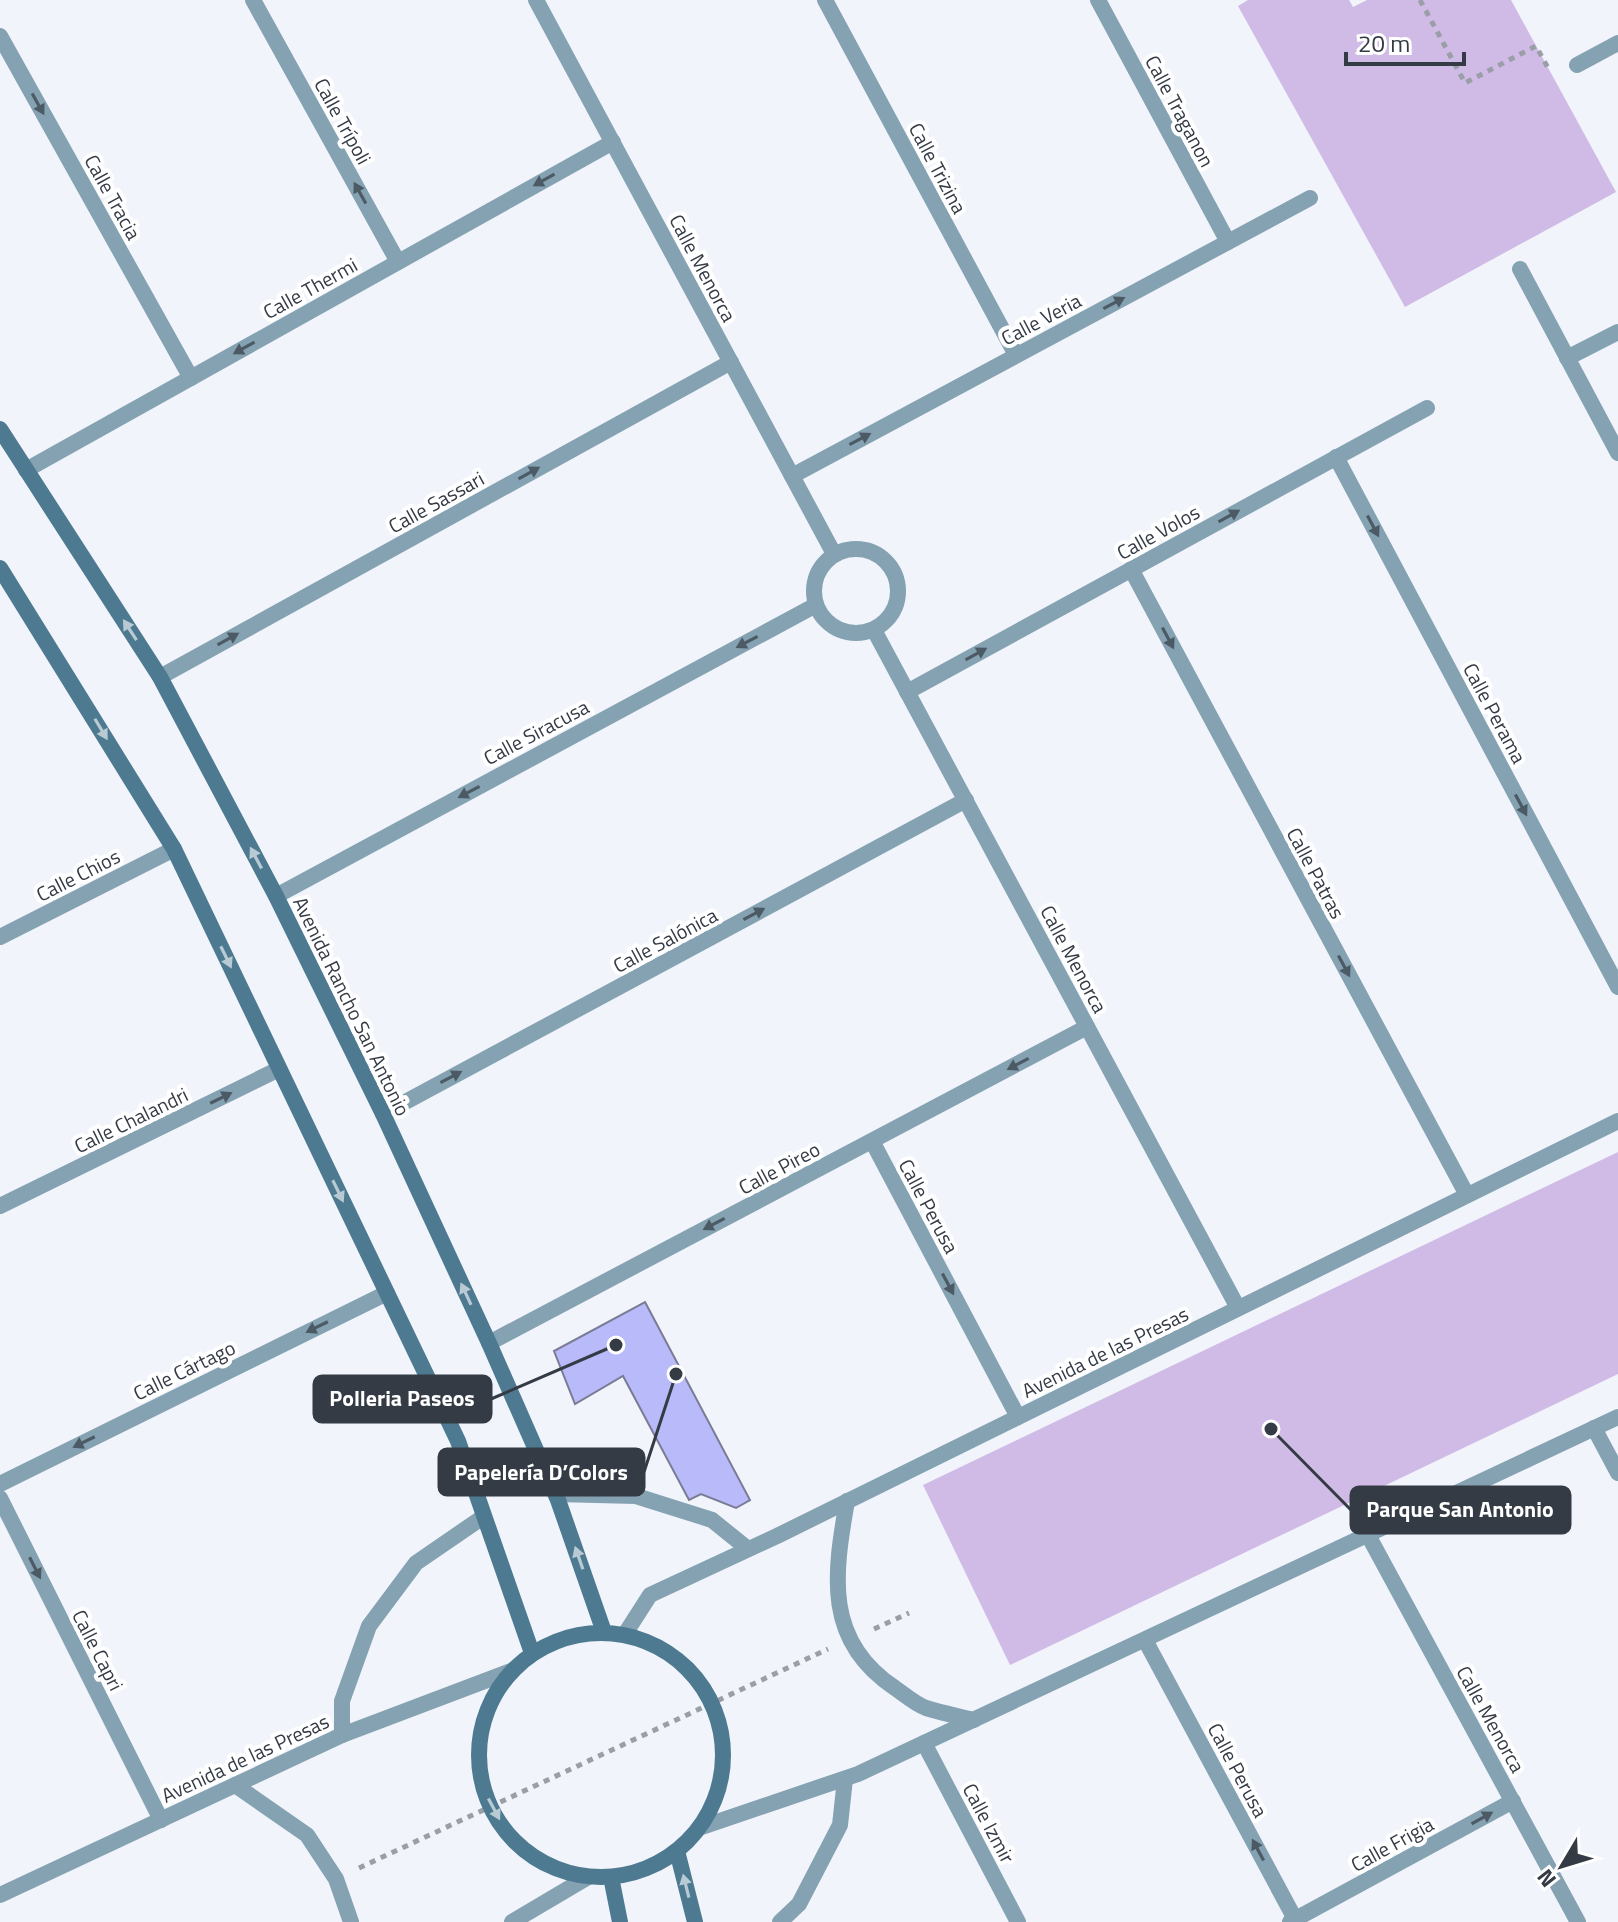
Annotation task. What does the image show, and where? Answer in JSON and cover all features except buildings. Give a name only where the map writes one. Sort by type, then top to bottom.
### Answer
[{"type":"street","name":"Calle Trípoli","points":[[253,0],[398,262]]},
{"type":"street","name":"Calle Menorca","points":[[536,0],[834,554]]},
{"type":"street","name":"Calle Trizina","points":[[825,0],[1016,355]]},
{"type":"street","name":"Calle Traganon","points":[[1098,0],[1228,242]]},
{"type":"street","name":"Calle Tracia","points":[[0,36],[191,378]]},
{"type":"street","points":[[1577,65],[1618,43]]},
{"type":"street","name":"Calle Thermi","points":[[26,470],[613,142]]},
{"type":"street","name":"Calle Veria","points":[[792,476],[1310,198]]},
{"type":"street","points":[[1520,269],[1618,453]]},
{"type":"street","points":[[1567,358],[1618,332]]},
{"type":"street","name":"Calle Sassari","points":[[160,677],[731,362]]},
{"type":"street","name":"Calle Volos","points":[[907,692],[1427,408]]},
{"type":"street","name":"Avenida Rancho San Antonio","points":[[0,429],[160,677],[276,896],[383,1114],[489,1343],[556,1494],[604,1632]]},
{"type":"street","name":"Calle Perama","points":[[1336,457],[1618,987]]},
{"type":"street","points":[[860,548],[885,559],[894,570],[898,598],[894,611],[874,630],[846,632],[833,627],[816,605],[813,590],[816,576],[823,563],[834,554],[860,548]]},
{"type":"street","name":"Calle Patras","points":[[1131,569],[1467,1195]]},
{"type":"street","points":[[1,571],[174,849],[458,1441],[532,1653]]},
{"type":"street","name":"Calle Siracusa","points":[[276,896],[816,605]]},
{"type":"street","name":"Calle Menorca","points":[[874,630],[1238,1308]]},
{"type":"street","name":"Calle Salónica","points":[[383,1114],[966,800]]},
{"type":"street","name":"Calle Chios","points":[[0,937],[174,849]]},
{"type":"street","name":"Calle Pireo","points":[[489,1343],[1087,1027]]},
{"type":"street","name":"Calle Chalandri","points":[[0,1206],[279,1069]]},
{"type":"street","name":"Avenida de las Presas","points":[[625,1634],[650,1595],[1618,1121]]},
{"type":"street","name":"Calle Perusa","points":[[872,1141],[1018,1417]]},
{"type":"street","name":"Calle Cártago","points":[[0,1484],[387,1293]]},
{"type":"street","points":[[699,1828],[845,1779],[1618,1417]]},
{"type":"street","points":[[1594,1428],[1618,1473]]},
{"type":"street","points":[[556,1494],[636,1496],[712,1520],[748,1549]]},
{"type":"street","name":"Calle Capri","points":[[0,1498],[161,1820]]},
{"type":"street","points":[[847,1501],[837,1556],[838,1603],[849,1640],[880,1678],[923,1707],[974,1720]]},
{"type":"street","points":[[342,1735],[342,1701],[369,1626],[416,1563],[483,1517]]},
{"type":"street","name":"Calle Menorca","points":[[1368,1535],[1578,1922]]},
{"type":"street","points":[[578,1634],[625,1634],[652,1644],[676,1658],[697,1679],[712,1704],[720,1728],[723,1754],[717,1793],[699,1828],[677,1851],[646,1869],[611,1877],[588,1877],[559,1870],[532,1856],[510,1836],[490,1807],[480,1776],[480,1738],[490,1702],[511,1671],[532,1653],[554,1641],[578,1634]]},
{"type":"street","name":"Calle Perusa","points":[[1145,1640],[1293,1920]]},
{"type":"street","name":"Avenida de las Presas","points":[[0,1895],[342,1735],[511,1671]]},
{"type":"street","name":"Calle Izmir","points":[[924,1743],[1018,1922]]},
{"type":"street","points":[[780,1922],[799,1904],[840,1825],[845,1779]]},
{"type":"street","points":[[235,1785],[307,1835],[336,1879],[351,1922]]},
{"type":"street","name":"Calle Frigia","points":[[1293,1920],[1513,1801]]},
{"type":"street","points":[[677,1851],[695,1922]]},
{"type":"street","points":[[512,1922],[588,1877]]},
{"type":"street","points":[[611,1877],[620,1922]]},
{"type":"path","points":[[1420,0],[1465,83],[1536,46],[1553,77],[1577,65]]},
{"type":"path","points":[[336,1879],[909,1613]]},
{"type":"shaded area","points":[[1248,0],[1349,0],[1353,7],[1367,0],[1511,0],[1616,192],[1405,307],[1238,6]]},
{"type":"shaded area","points":[[1618,1152],[1618,1374],[1010,1665],[923,1485]]},
{"type":"place","name":"Polleria Paseos","points":[[616,1345]]},
{"type":"place","name":"Papelería D’Colors","points":[[676,1374]]},
{"type":"place","name":"Parque San Antonio","points":[[1271,1429]]}]
